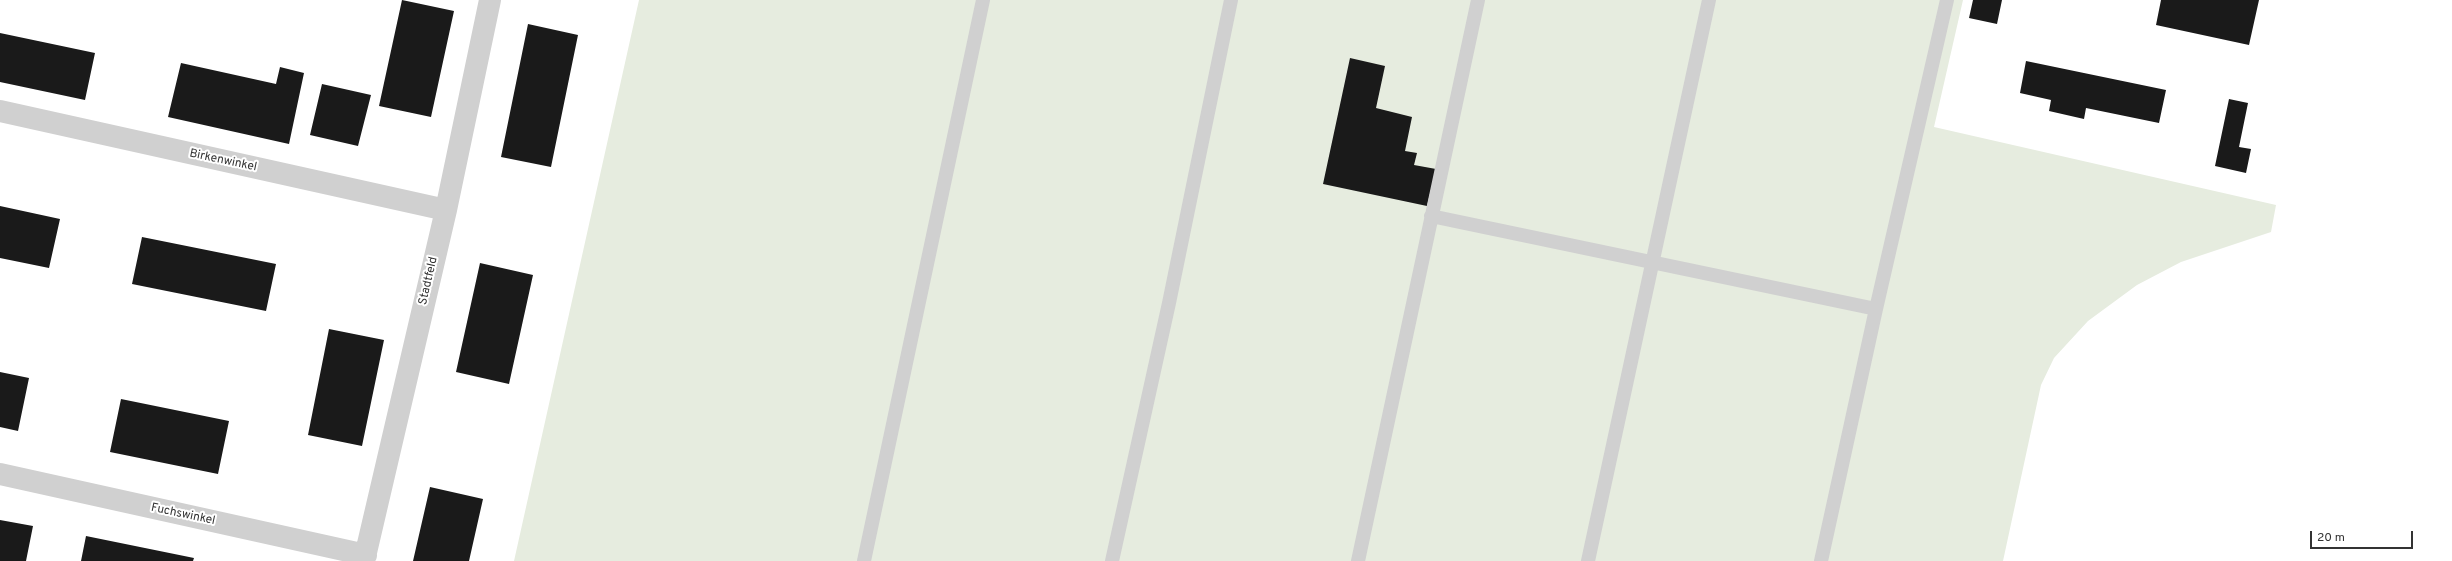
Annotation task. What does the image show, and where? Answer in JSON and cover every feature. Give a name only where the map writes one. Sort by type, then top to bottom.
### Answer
[{"type":"street","name":"Stadtfeld","points":[[365,558],[446,210],[490,0]]},
{"type":"street","name":"Birkenwinkel","points":[[0,111],[446,210]]},
{"type":"street","name":"Fuchswinkel","points":[[0,474],[365,558]]},
{"type":"lane","points":[[864,561],[983,0]]},
{"type":"lane","points":[[1112,561],[1167,310],[1231,0]]},
{"type":"lane","points":[[1358,561],[1478,0]]},
{"type":"lane","points":[[1588,561],[1709,0]]},
{"type":"lane","points":[[1821,561],[1876,309],[1947,0]]},
{"type":"lane","points":[[1431,216],[1876,309]]},
{"type":"shaded area","points":[[639,0],[1963,0],[1934,127],[2276,205],[2271,232],[2181,262],[2137,285],[2088,321],[2054,358],[2041,385],[2003,561],[514,561]]},
{"type":"building","points":[[402,0],[454,11],[431,117],[379,106]]},
{"type":"building","points":[[1973,0],[2002,0],[1997,24],[1969,18]]},
{"type":"building","points":[[2161,0],[2259,0],[2249,45],[2156,25]]},
{"type":"building","points":[[528,24],[578,35],[551,167],[501,157]]},
{"type":"building","points":[[0,33],[95,53],[85,100],[0,82]]},
{"type":"building","points":[[1350,58],[1385,66],[1376,108],[1412,117],[1405,151],[1417,153],[1414,165],[1436,169],[1427,206],[1323,184]]},
{"type":"building","points":[[2026,61],[2166,90],[2159,123],[2086,108],[2084,119],[2049,111],[2051,100],[2020,93]]},
{"type":"building","points":[[181,63],[276,84],[280,67],[304,73],[289,144],[168,117]]},
{"type":"building","points":[[322,84],[371,95],[358,146],[310,135]]},
{"type":"building","points":[[2229,99],[2248,103],[2239,147],[2251,149],[2246,173],[2215,166]]},
{"type":"building","points":[[0,206],[60,219],[49,268],[0,258]]},
{"type":"building","points":[[142,237],[276,264],[266,311],[132,284]]},
{"type":"building","points":[[480,263],[533,275],[509,384],[456,372]]},
{"type":"building","points":[[329,329],[384,340],[362,446],[308,435]]},
{"type":"building","points":[[0,372],[29,378],[18,431],[0,427]]},
{"type":"building","points":[[121,399],[229,421],[218,474],[110,452]]},
{"type":"building","points":[[430,487],[483,499],[469,561],[413,561]]},
{"type":"building","points":[[0,520],[33,526],[26,561],[0,561]]},
{"type":"building","points":[[86,536],[194,558],[193,561],[81,561]]}]
